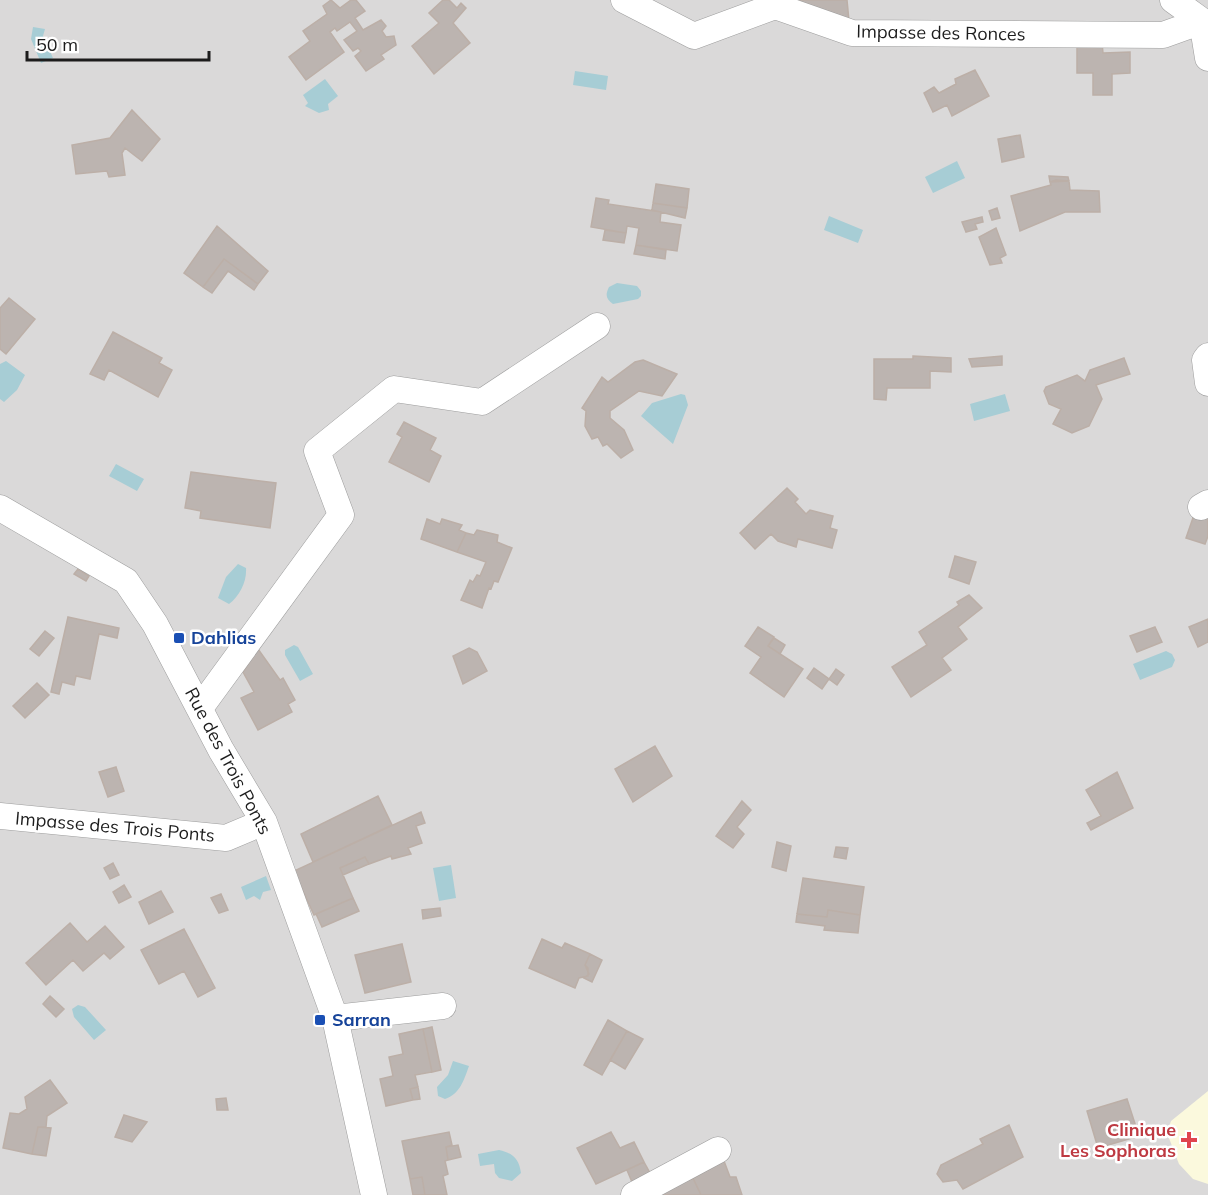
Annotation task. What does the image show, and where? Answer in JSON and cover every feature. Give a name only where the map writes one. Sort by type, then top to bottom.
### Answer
[{"type":"street","name":"Impasse des Ronces","points":[[624,0],[694,36],[775,6],[852,33],[1163,35],[1201,14]]},
{"type":"street","points":[[1173,0],[1201,14],[1208,58]]},
{"type":"street","points":[[200,708],[341,515],[317,451],[394,389],[482,402],[597,326]]},
{"type":"street","points":[[1208,356],[1204,360],[1208,383]]},
{"type":"street","name":"Rue des Trois Ponts","points":[[0,508],[126,581],[155,624],[264,822],[335,1018],[374,1195]]},
{"type":"street","name":"Impasse des Trois Ponts","points":[[0,816],[226,838],[264,822]]},
{"type":"street","points":[[335,1018],[443,1006]]},
{"type":"street","points":[[634,1195],[718,1150]]},
{"type":"shaded area","points":[[0,0],[1208,0],[1208,1195],[0,1195]]},
{"type":"shaded area","name":"Clinique Les Sophoras","points":[[1208,1091],[1208,1184],[1193,1179],[1179,1164],[1167,1133],[1171,1121]]},
{"type":"water","points":[[33,27],[45,29],[43,36],[53,58],[41,63],[31,39]]},
{"type":"water","points":[[575,71],[608,76],[606,90],[573,85]]},
{"type":"water","points":[[325,79],[338,96],[328,104],[329,110],[319,113],[305,106],[308,103],[303,95]]},
{"type":"water","points":[[957,161],[965,178],[933,193],[925,177]]},
{"type":"water","points":[[829,216],[863,230],[858,243],[824,230]]},
{"type":"water","points":[[617,283],[637,286],[641,291],[641,296],[638,299],[613,304],[607,297],[607,292],[609,287]]},
{"type":"water","points":[[6,361],[25,375],[17,390],[4,402],[0,399],[0,364]]},
{"type":"water","points":[[681,394],[685,395],[688,405],[673,444],[641,416],[652,403]]},
{"type":"water","points":[[1005,394],[1010,411],[974,421],[970,404]]},
{"type":"water","points":[[116,464],[144,479],[137,491],[109,476]]},
{"type":"water","points":[[238,564],[246,568],[244,583],[229,604],[218,598],[226,577]]},
{"type":"water","points":[[294,645],[298,647],[313,674],[300,681],[285,655],[285,650]]},
{"type":"water","points":[[1166,651],[1172,654],[1175,660],[1172,667],[1140,680],[1133,664]]},
{"type":"water","points":[[451,865],[456,898],[439,901],[433,868]]},
{"type":"water","points":[[266,876],[271,890],[263,892],[260,900],[254,896],[246,900],[241,887]]},
{"type":"water","points":[[78,1005],[85,1007],[106,1030],[94,1040],[74,1017],[72,1009]]},
{"type":"water","points":[[453,1061],[469,1066],[458,1090],[445,1099],[438,1096],[437,1087],[448,1075]]},
{"type":"water","points":[[499,1150],[515,1157],[519,1164],[521,1173],[512,1181],[499,1178],[495,1173],[494,1164],[480,1166],[478,1154]]},
{"type":"building","points":[[331,0],[340,8],[351,0],[356,0],[365,11],[355,18],[363,30],[381,20],[386,26],[382,31],[386,37],[394,36],[396,45],[381,55],[384,59],[366,71],[355,56],[361,51],[358,48],[353,51],[344,40],[357,31],[350,22],[337,31],[335,28],[330,32],[344,52],[306,80],[289,57],[310,41],[303,31],[327,14],[323,6]]},
{"type":"building","points":[[443,0],[449,0],[457,8],[461,3],[466,8],[453,23],[470,43],[434,74],[412,46],[439,23],[429,13]]},
{"type":"building","points":[[773,0],[847,0],[849,21]]},
{"type":"building","points":[[1077,42],[1102,43],[1103,53],[1130,52],[1130,73],[1112,74],[1112,95],[1093,95],[1093,73],[1077,73]]},
{"type":"building","points":[[975,70],[989,96],[952,116],[947,105],[933,112],[924,93],[934,87],[939,93],[956,84],[955,79]]},
{"type":"building","points":[[132,110],[160,139],[142,161],[125,148],[122,153],[125,175],[109,177],[107,171],[76,174],[72,145],[110,138]]},
{"type":"building","points":[[1020,135],[1024,157],[1002,162],[998,139]]},
{"type":"building","points":[[1049,176],[1068,177],[1069,181],[1050,182]]},
{"type":"building","points":[[1069,181],[1070,190],[1099,191],[1100,212],[1065,212],[1020,231],[1011,196],[1051,185],[1050,182]]},
{"type":"building","points":[[656,184],[689,189],[687,208],[653,203]]},
{"type":"building","points":[[596,198],[609,200],[608,204],[661,212],[660,222],[681,225],[677,251],[636,245],[639,228],[627,226],[626,233],[591,227]]},
{"type":"building","points":[[653,203],[687,208],[685,218],[652,210]]},
{"type":"building","points":[[997,208],[1000,218],[992,220],[989,211]]},
{"type":"building","points":[[982,217],[983,222],[975,224],[977,229],[966,232],[962,222]]},
{"type":"building","points":[[217,226],[268,271],[258,284],[224,259],[203,287],[184,273]]},
{"type":"building","points":[[996,228],[1006,255],[1000,258],[1002,263],[990,265],[979,237]]},
{"type":"building","points":[[605,230],[626,233],[624,243],[603,240]]},
{"type":"building","points":[[636,245],[666,250],[665,259],[634,254]]},
{"type":"building","points":[[224,259],[258,284],[254,290],[228,271],[212,293],[203,287]]},
{"type":"building","points":[[9,298],[35,319],[6,354],[0,349],[0,308]]},
{"type":"building","points":[[113,332],[162,358],[159,363],[172,370],[158,397],[109,370],[104,380],[90,374]]},
{"type":"building","points":[[913,356],[951,358],[951,372],[930,371],[930,388],[887,388],[886,400],[874,399],[874,359],[913,359]]},
{"type":"building","points":[[1002,356],[1002,365],[972,367],[969,359]]},
{"type":"building","points":[[1124,358],[1130,374],[1096,385],[1102,399],[1089,426],[1072,433],[1053,424],[1061,409],[1049,404],[1044,391],[1046,387],[1077,375],[1085,381],[1090,370]]},
{"type":"building","points":[[643,360],[677,374],[662,396],[639,391],[610,411],[610,418],[624,430],[633,450],[621,458],[607,444],[603,446],[598,437],[592,439],[585,426],[586,411],[582,408],[602,377],[608,382],[635,362]]},
{"type":"building","points":[[404,422],[436,438],[430,450],[441,456],[429,482],[389,462],[402,437],[397,434]]},
{"type":"building","points":[[191,472],[276,483],[270,528],[200,518],[201,511],[185,508]]},
{"type":"building","points":[[787,488],[798,499],[795,502],[806,514],[810,510],[833,516],[830,528],[837,530],[832,548],[798,539],[796,547],[778,541],[771,534],[755,549],[740,533]]},
{"type":"building","points":[[1208,512],[1208,536],[1205,544],[1186,538],[1194,515]]},
{"type":"building","points":[[427,519],[440,524],[442,519],[462,525],[459,530],[466,533],[457,552],[421,539]]},
{"type":"building","points":[[477,530],[498,535],[497,542],[512,548],[498,582],[494,581],[491,589],[489,588],[482,608],[461,600],[470,580],[473,582],[477,575],[480,576],[486,562],[457,552],[466,533],[474,535]]},
{"type":"building","points":[[955,556],[976,562],[969,584],[949,577]]},
{"type":"building","points":[[78,569],[89,576],[86,581],[74,574]]},
{"type":"building","points":[[969,595],[982,608],[958,627],[967,639],[942,658],[951,670],[911,697],[892,667],[927,645],[919,632],[959,605],[957,602]]},
{"type":"building","points":[[68,617],[119,628],[117,638],[99,634],[90,679],[76,676],[74,685],[62,682],[59,694],[51,692]]},
{"type":"building","points":[[1208,619],[1208,642],[1198,647],[1189,627]]},
{"type":"building","points":[[758,627],[774,637],[768,646],[803,669],[784,697],[750,673],[761,657],[745,646]]},
{"type":"building","points":[[1155,627],[1162,642],[1137,652],[1130,636]]},
{"type":"building","points":[[45,631],[54,638],[39,656],[30,649]]},
{"type":"building","points":[[774,638],[785,645],[780,654],[768,646]]},
{"type":"building","points":[[469,648],[477,652],[487,671],[463,684],[453,656]]},
{"type":"building","points":[[258,649],[280,680],[283,678],[295,700],[288,704],[292,712],[258,730],[241,698],[254,692],[243,672]]},
{"type":"building","points":[[814,668],[829,679],[822,689],[807,678]]},
{"type":"building","points":[[836,669],[844,675],[837,685],[829,679]]},
{"type":"building","points":[[37,683],[49,695],[25,718],[13,706]]},
{"type":"building","points":[[655,746],[672,776],[633,802],[615,769]]},
{"type":"building","points":[[116,767],[124,791],[108,797],[99,772]]},
{"type":"building","points":[[1117,772],[1133,808],[1091,830],[1087,823],[1101,816],[1086,790]]},
{"type":"building","points":[[378,796],[392,825],[313,862],[301,834]]},
{"type":"building","points":[[742,801],[751,810],[737,827],[744,834],[733,848],[716,836]]},
{"type":"building","points":[[421,812],[425,823],[416,826],[422,843],[408,848],[411,854],[392,859],[391,856],[369,864],[365,857],[340,868],[353,898],[314,915],[294,871]]},
{"type":"building","points":[[777,842],[791,846],[786,871],[772,867]]},
{"type":"building","points":[[836,847],[848,848],[846,859],[834,857]]},
{"type":"building","points":[[365,857],[369,864],[343,875],[340,868]]},
{"type":"building","points":[[113,863],[119,875],[110,879],[104,868]]},
{"type":"building","points":[[803,878],[864,887],[860,915],[828,910],[827,917],[797,914]]},
{"type":"building","points":[[124,885],[131,897],[119,903],[113,892]]},
{"type":"building","points":[[161,891],[173,912],[149,924],[139,902]]},
{"type":"building","points":[[221,894],[228,910],[219,913],[211,898]]},
{"type":"building","points":[[353,898],[359,911],[322,927],[316,914]]},
{"type":"building","points":[[440,908],[441,916],[423,919],[422,910]]},
{"type":"building","points":[[828,910],[860,915],[858,933],[824,930],[825,926],[796,922],[797,914],[827,917]]},
{"type":"building","points":[[70,923],[87,942],[105,926],[124,947],[110,959],[104,953],[83,971],[73,960],[46,985],[26,963]]},
{"type":"building","points":[[184,929],[215,988],[198,997],[184,971],[159,984],[141,950]]},
{"type":"building","points":[[542,939],[562,948],[565,943],[590,954],[585,965],[588,968],[588,976],[579,978],[575,988],[529,968]]},
{"type":"building","points":[[402,944],[411,982],[365,993],[355,955]]},
{"type":"building","points":[[590,954],[602,960],[592,982],[584,978],[589,974],[585,965]]},
{"type":"building","points":[[50,996],[64,1009],[56,1017],[43,1004]]},
{"type":"building","points":[[608,1020],[627,1031],[602,1075],[584,1065]]},
{"type":"building","points":[[432,1027],[441,1070],[432,1072],[423,1029]]},
{"type":"building","points":[[423,1029],[432,1072],[415,1075],[418,1087],[410,1089],[413,1100],[386,1106],[380,1079],[393,1076],[389,1057],[403,1054],[399,1034]]},
{"type":"building","points":[[627,1031],[643,1039],[625,1069],[610,1060]]},
{"type":"building","points":[[50,1080],[67,1103],[47,1116],[46,1127],[38,1127],[32,1154],[3,1148],[10,1113],[19,1114],[27,1109],[25,1097]]},
{"type":"building","points":[[418,1087],[420,1099],[413,1100],[410,1089]]},
{"type":"building","points":[[226,1098],[228,1110],[217,1110],[216,1099]]},
{"type":"building","points":[[1127,1099],[1139,1136],[1098,1148],[1087,1111]]},
{"type":"building","points":[[124,1115],[147,1122],[132,1142],[115,1137]]},
{"type":"building","points":[[1009,1125],[1023,1157],[963,1189],[957,1180],[943,1182],[937,1174],[941,1165],[983,1144],[980,1139]]},
{"type":"building","points":[[38,1127],[51,1128],[46,1156],[32,1154]]},
{"type":"building","points":[[449,1132],[452,1145],[446,1147],[448,1160],[445,1161],[448,1174],[443,1176],[447,1195],[425,1195],[422,1177],[410,1179],[402,1141]]},
{"type":"building","points":[[611,1132],[620,1148],[634,1142],[644,1162],[596,1184],[577,1148]]},
{"type":"building","points":[[458,1145],[461,1157],[448,1160],[446,1147]]},
{"type":"building","points":[[724,1161],[730,1177],[736,1177],[742,1195],[701,1195],[693,1178]]},
{"type":"building","points":[[644,1162],[650,1173],[632,1182],[627,1170]]},
{"type":"building","points":[[422,1177],[425,1195],[413,1195],[410,1179]]},
{"type":"building","points":[[693,1178],[701,1195],[654,1195]]},
{"type":"place","name":"Dahlias","points":[[179,638]]},
{"type":"place","name":"Sarran","points":[[320,1020]]},
{"type":"place","name":"Clinique Les Sophoras","points":[[1189,1140]]}]
